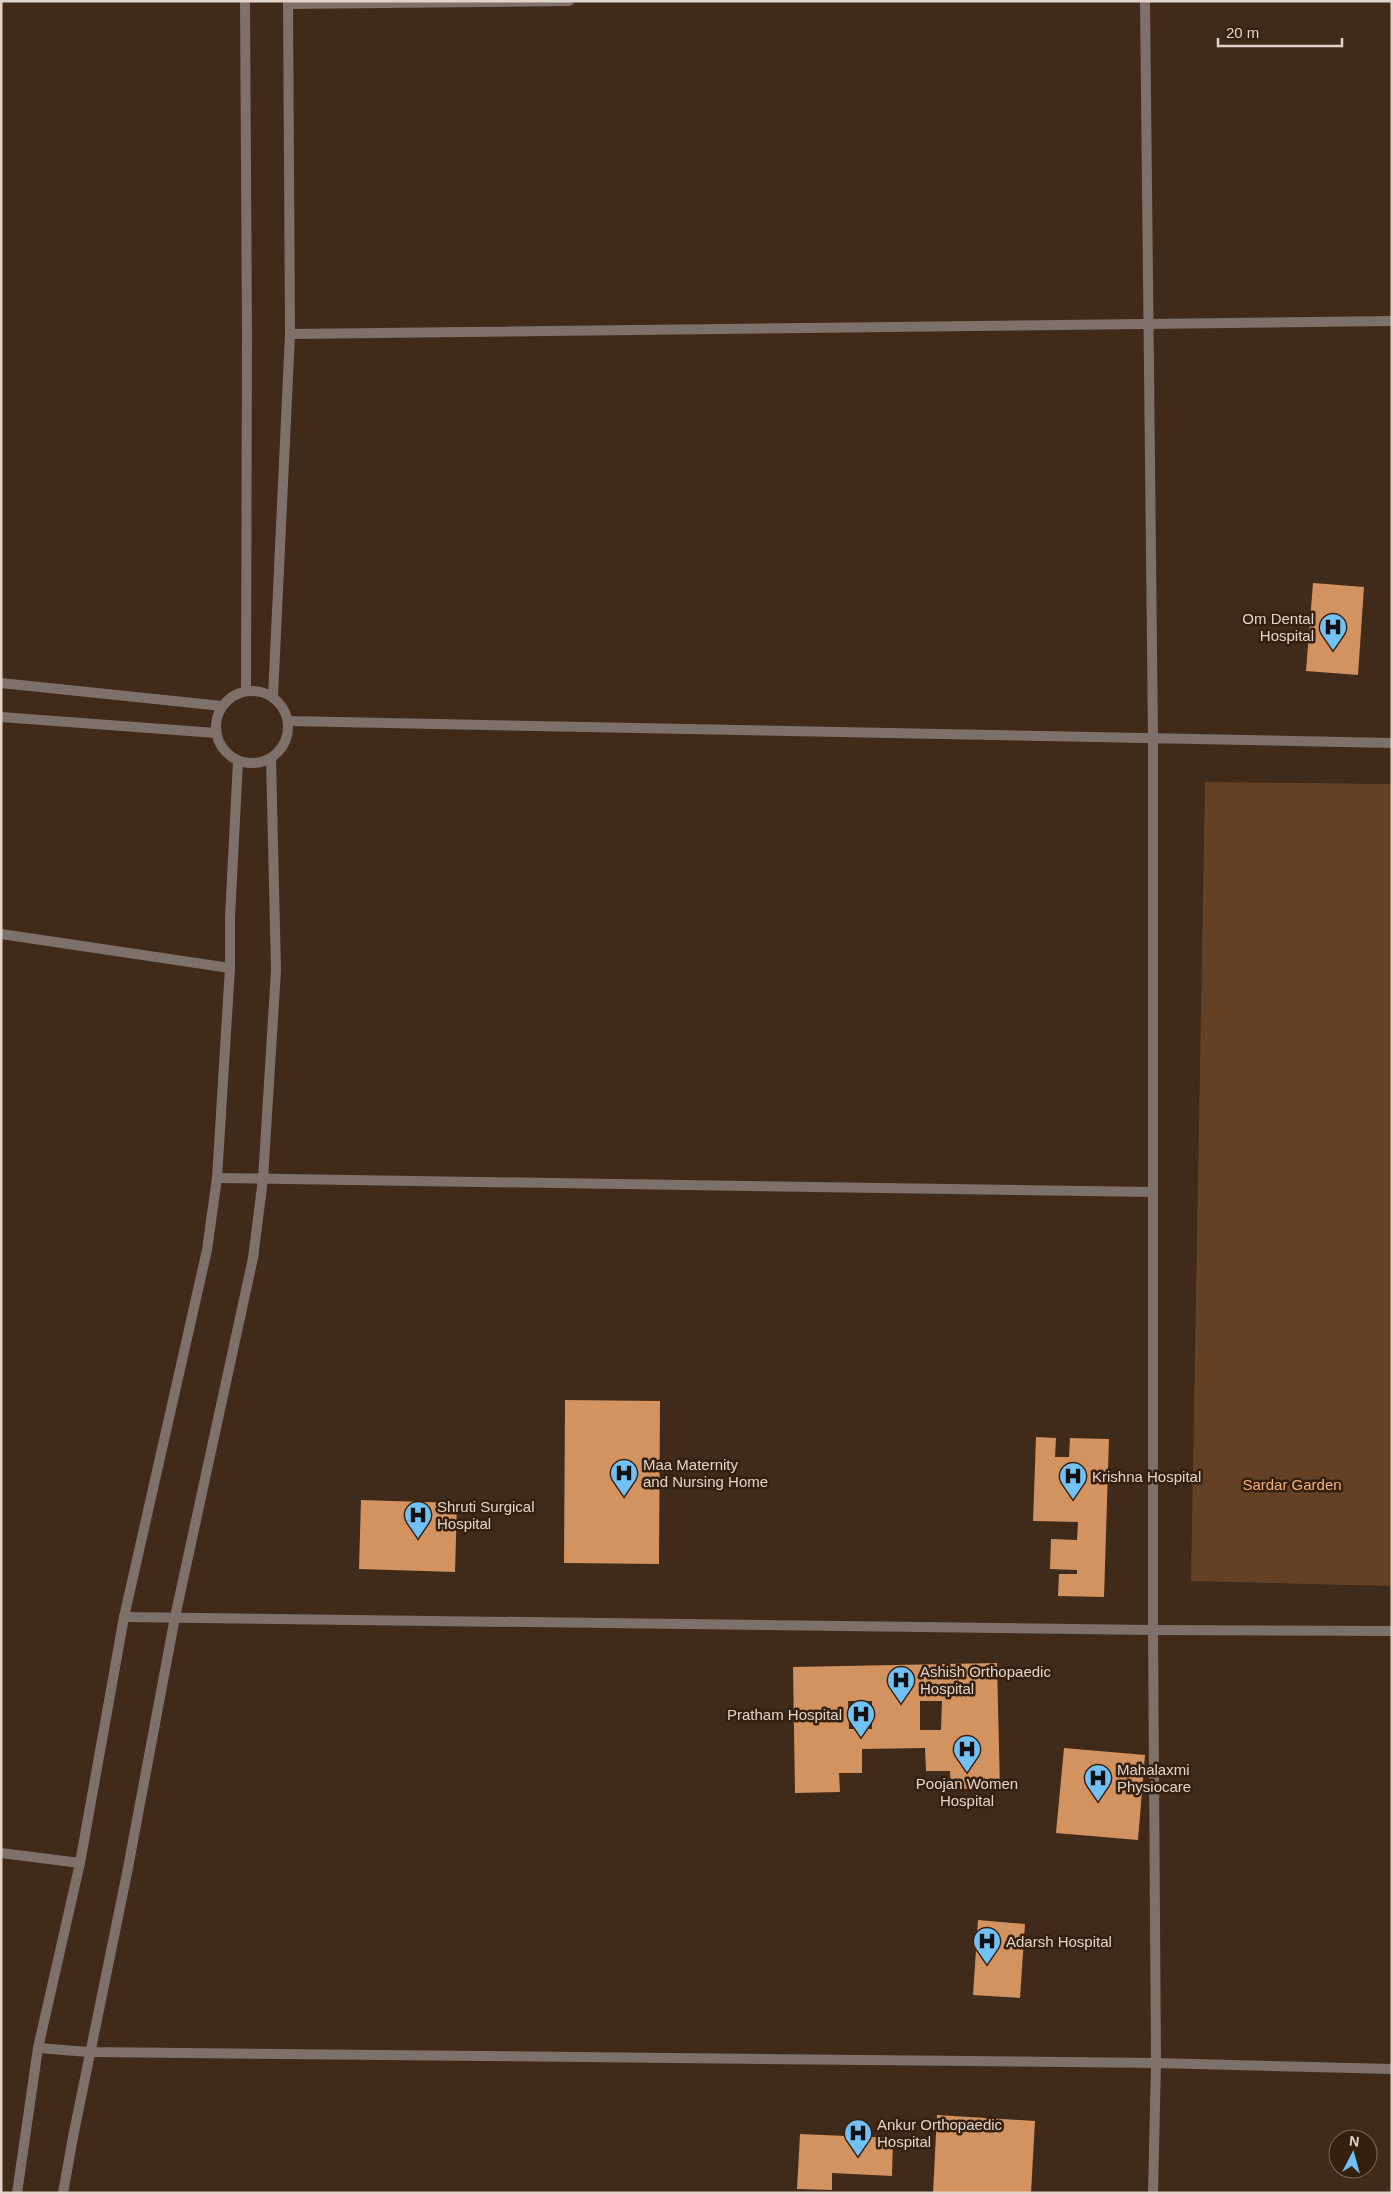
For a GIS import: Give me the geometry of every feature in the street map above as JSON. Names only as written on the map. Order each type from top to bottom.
[{"type":"street","points":[[245,1],[247,324],[246,691]]},
{"type":"street","points":[[273,697],[290,334],[288,3],[569,1]]},
{"type":"street","points":[[1145,1],[1153,738],[1153,1630],[1156,2063],[1153,2193]]},
{"type":"street","points":[[290,334],[1392,321]]},
{"type":"street","points":[[1,683],[222,706]]},
{"type":"street","points":[[246,691],[260,692],[273,697],[283,708],[288,721],[287,735],[281,748],[271,758],[258,762],[238,761],[221,746],[216,732],[216,719],[222,706],[232,696],[246,691]]},
{"type":"street","points":[[1,717],[216,732]]},
{"type":"street","points":[[288,721],[1392,743]]},
{"type":"street","points":[[64,2193],[89,2052],[127,1873],[175,1617],[253,1258],[263,1179],[276,970],[271,758]]},
{"type":"street","points":[[17,2193],[38,2048],[80,1863],[124,1617],[207,1250],[217,1178],[230,968],[230,917],[238,761]]},
{"type":"street","points":[[1,934],[230,968]]},
{"type":"street","points":[[217,1178],[1153,1192]]},
{"type":"street","points":[[124,1617],[1153,1630],[1392,1631]]},
{"type":"street","points":[[1,1853],[80,1863]]},
{"type":"street","points":[[38,2048],[89,2052],[1156,2063],[1392,2070]]},
{"type":"green space","name":"Sardar Garden","points":[[1205,782],[1392,784],[1392,1586],[1191,1581]]},
{"type":"building","points":[[1313,583],[1364,587],[1358,675],[1306,671]]},
{"type":"building","points":[[565,1400],[660,1401],[659,1564],[564,1563]]},
{"type":"building","points":[[1036,1437],[1056,1438],[1055,1457],[1069,1457],[1070,1438],[1109,1439],[1104,1597],[1058,1596],[1059,1574],[1077,1574],[1077,1570],[1050,1569],[1051,1539],[1077,1540],[1078,1522],[1033,1521]]},
{"type":"building","points":[[361,1500],[457,1503],[455,1572],[359,1569]]},
{"type":"building","points":[[997,1663],[1000,1788],[951,1789],[950,1771],[926,1771],[925,1748],[862,1749],[862,1773],[839,1773],[840,1792],[795,1793],[793,1667]],"holes":[[[848,1701],[872,1701],[872,1729],[849,1729]],[[920,1701],[942,1701],[941,1730],[920,1730]]]},
{"type":"building","points":[[1064,1748],[1145,1755],[1138,1840],[1056,1833]]},
{"type":"building","points":[[978,1920],[1025,1924],[1020,1998],[973,1995]]},
{"type":"building","points":[[937,2115],[1035,2121],[1031,2193],[933,2193]]},
{"type":"building","points":[[800,2134],[893,2138],[892,2176],[832,2173],[832,2190],[797,2189]]},
{"type":"place","name":"Om Dental Hospital","points":[[1333,651]]},
{"type":"place","name":"Maa Maternity and Nursing Home","points":[[624,1497]]},
{"type":"place","name":"Krishna Hospital","points":[[1073,1500]]},
{"type":"place","name":"Shruti Surgical Hospital","points":[[418,1539]]},
{"type":"place","name":"Ashish Orthopaedic Hospital","points":[[901,1704]]},
{"type":"place","name":"Pratham Hospital","points":[[861,1738]]},
{"type":"place","name":"Poojan Women Hospital","points":[[967,1773]]},
{"type":"place","name":"Mahalaxmi Physiocare","points":[[1098,1802]]},
{"type":"place","name":"Adarsh Hospital","points":[[987,1965]]},
{"type":"place","name":"Ankur Orthopaedic Hospital","points":[[858,2157]]}]
